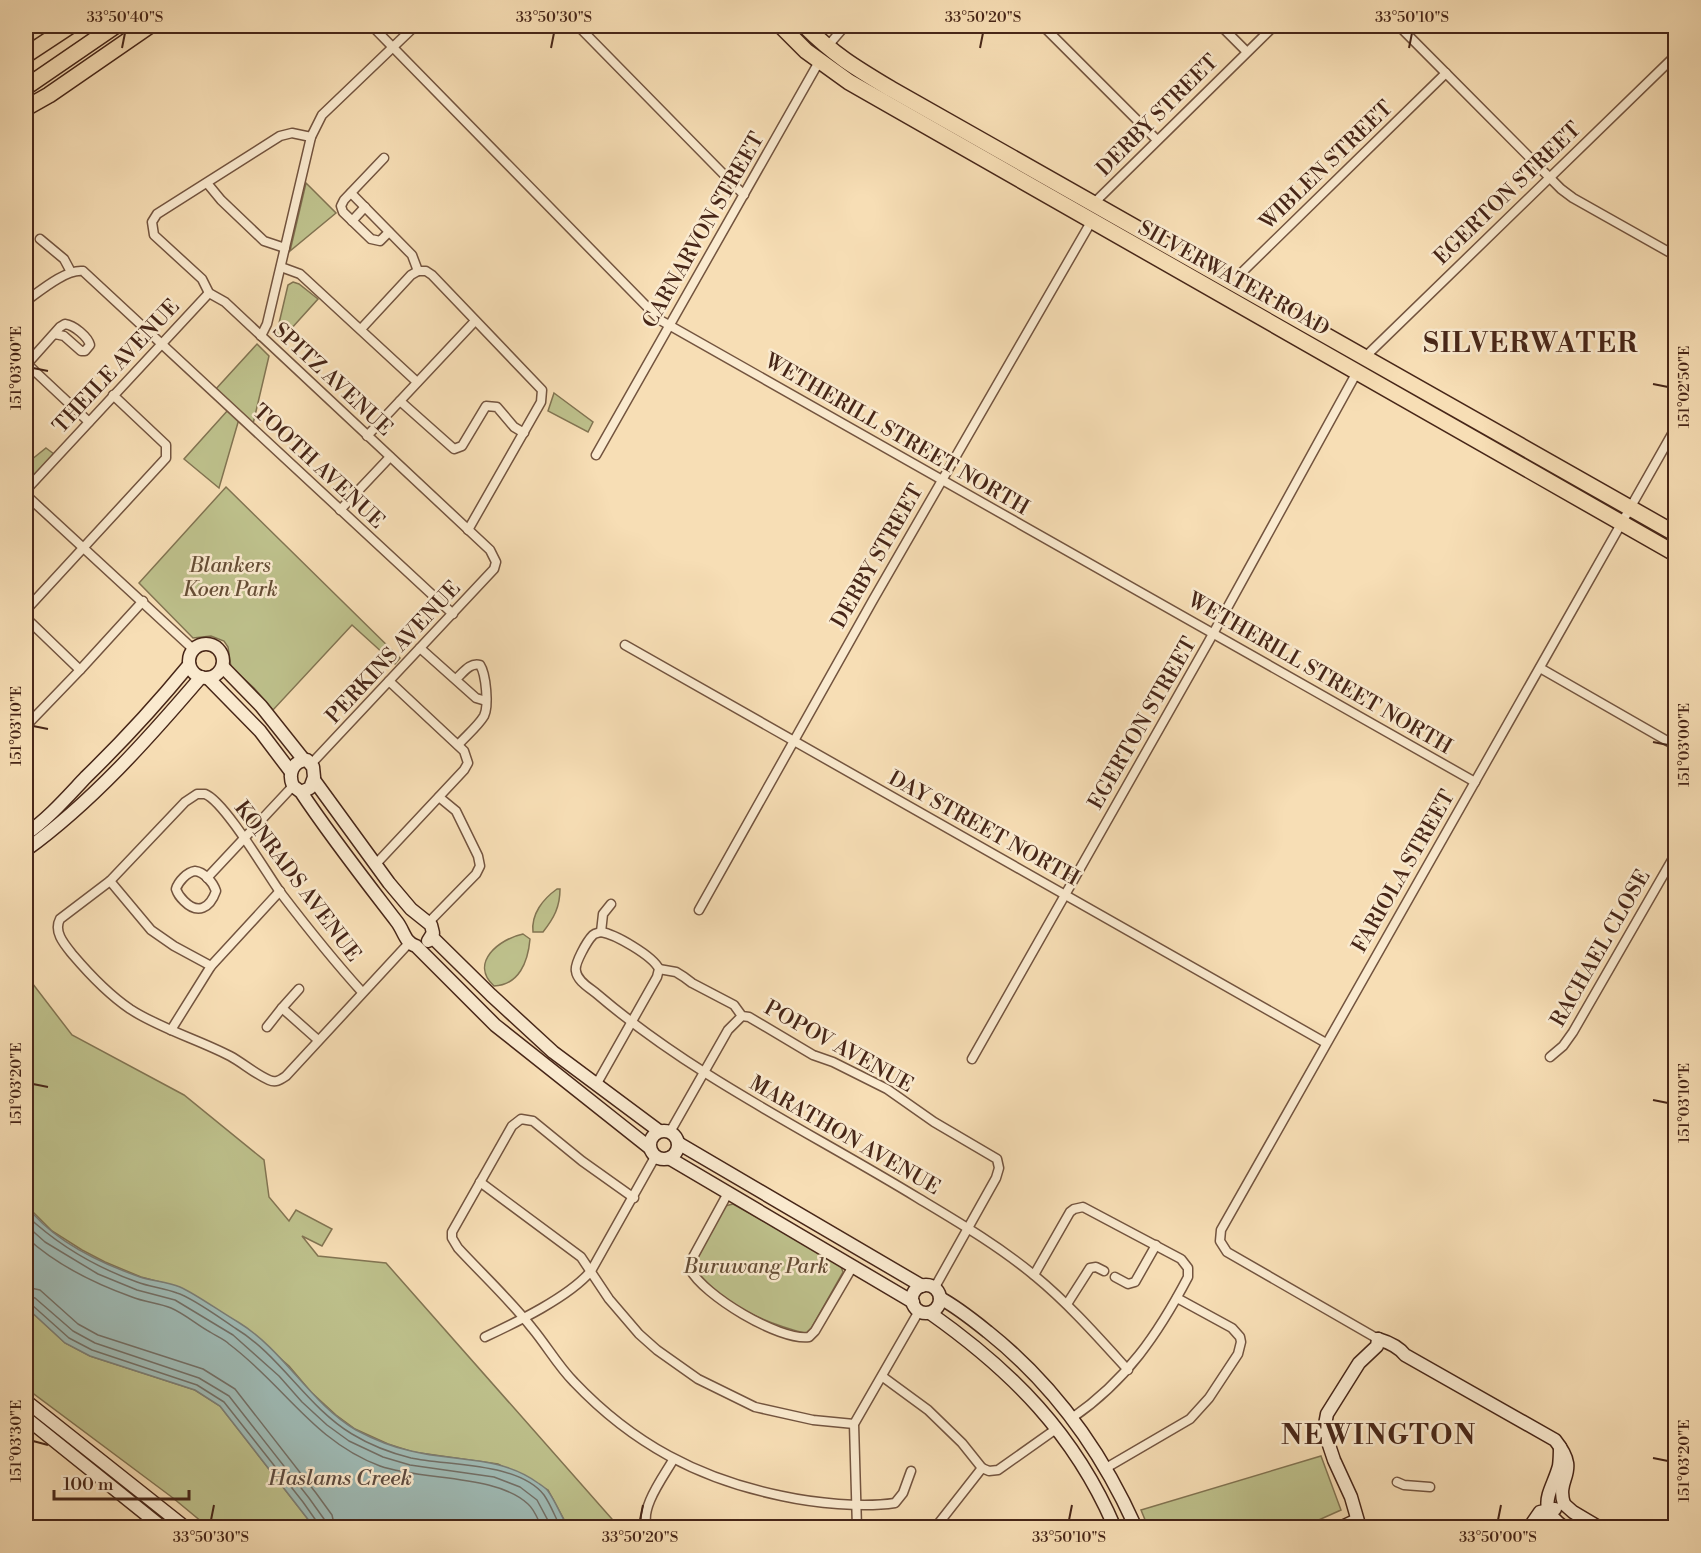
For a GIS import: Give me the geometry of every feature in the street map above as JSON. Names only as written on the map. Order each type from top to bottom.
[{"type":"highway","points":[[49,39],[61,26]]},
{"type":"highway","points":[[26,55],[70,26]]},
{"type":"highway","points":[[26,87],[115,26]]},
{"type":"highway","points":[[26,108],[149,26]]},
{"type":"highway","name":"SILVERWATER ROAD","points":[[781,26],[819,62],[849,82],[1091,222],[1676,534]]},
{"type":"highway","name":"SILVERWATER ROAD","points":[[805,26],[826,47],[850,65],[1231,283],[1360,365],[1676,554]]},
{"type":"street","name":"WETHERILL STREET NORTH","points":[[372,26],[656,316],[669,325],[1475,782]]},
{"type":"street","points":[[261,336],[267,324],[310,137],[322,115],[415,26]]},
{"type":"street","points":[[578,26],[744,195]]},
{"type":"street","name":"CARNARVON STREET","points":[[596,455],[826,47],[844,26]]},
{"type":"street","points":[[1043,26],[1157,140]]},
{"type":"street","points":[[1221,26],[1246,51]]},
{"type":"street","name":"DERBY STREET","points":[[1093,204],[1246,51],[1274,26]]},
{"type":"street","points":[[1399,26],[1549,177],[1573,198],[1676,256]]},
{"type":"street","name":"EGERTON STREET","points":[[972,1059],[1214,633],[1360,365],[1549,177],[1676,55]]},
{"type":"street","name":"WIBLEN STREET","points":[[1231,283],[1446,73]]},
{"type":"street","points":[[285,248],[264,241],[221,200],[207,183],[280,136],[292,133],[310,137]]},
{"type":"street","points":[[384,158],[341,206],[343,212],[376,241],[384,238],[389,232]]},
{"type":"street","name":"SPITZ AVENUE","points":[[207,183],[157,214],[152,222],[154,235],[202,279],[209,293],[225,302],[368,436],[493,554],[496,562]]},
{"type":"street","points":[[351,193],[412,255],[418,271]]},
{"type":"street","points":[[352,221],[365,207]]},
{"type":"street","name":"DERBY STREET","points":[[699,910],[941,479],[1091,222]]},
{"type":"street","points":[[26,301],[71,272],[64,260],[40,238]]},
{"type":"street","points":[[281,267],[300,274],[417,382]]},
{"type":"street","points":[[361,329],[411,275],[418,271],[426,271],[542,390],[541,402],[468,530]]},
{"type":"street","name":"TOOTH AVENUE","points":[[71,272],[83,272],[453,614]]},
{"type":"street","name":"THEILE AVENUE","points":[[26,490],[209,293]]},
{"type":"street","points":[[368,436],[475,321]]},
{"type":"street","points":[[55,334],[26,364],[89,422]]},
{"type":"street","points":[[26,610],[164,462],[167,454],[166,445],[113,395]]},
{"type":"street","points":[[400,401],[454,450],[462,446],[486,406],[496,407],[514,427],[524,433]]},
{"type":"street","name":"FARIOLA STREET","points":[[1376,1345],[1227,1252],[1220,1241],[1220,1236],[1225,1223],[1326,1043],[1676,427]]},
{"type":"street","points":[[340,510],[390,457]]},
{"type":"street","points":[[26,495],[194,649]]},
{"type":"street","name":"PERKINS AVENUE","points":[[308,762],[453,614],[494,569],[496,562]]},
{"type":"street","points":[[26,726],[143,602]]},
{"type":"street","points":[[26,618],[80,670]]},
{"type":"street","points":[[26,834],[61,804],[153,710],[189,664],[190,654],[194,649],[208,643],[218,647],[223,656],[223,666],[217,674],[204,677],[153,733],[56,828],[26,850]]},
{"type":"street","name":"DAY STREET NORTH","points":[[625,645],[1326,1043]]},
{"type":"street","points":[[420,648],[476,698],[486,701]]},
{"type":"street","points":[[189,664],[195,674],[204,677],[260,731],[291,772],[297,789],[410,941],[495,1025],[660,1159],[669,1158],[854,1266],[961,1335],[1023,1388],[1056,1429],[1095,1486],[1115,1527]]},
{"type":"street","points":[[456,679],[474,664],[480,665],[483,671],[486,701],[483,717],[458,745]]},
{"type":"street","points":[[207,878],[244,838],[297,789],[310,788],[314,780],[314,770],[308,762],[261,705],[223,666]]},
{"type":"street","points":[[1540,668],[1676,746]]},
{"type":"street","points":[[375,865],[468,763],[466,753],[389,681]]},
{"type":"street","points":[[291,772],[295,764],[308,762]]},
{"type":"street","points":[[314,780],[375,865],[411,909],[433,929],[432,937],[425,944],[410,941]]},
{"type":"street","name":"KONRADS AVENUE","points":[[110,880],[185,802],[197,794],[205,794],[213,798],[280,891],[362,992]]},
{"type":"street","points":[[211,966],[174,946],[151,930],[110,880],[60,919],[58,927],[64,944],[102,986],[132,1010],[225,1053],[268,1080],[276,1081],[286,1076],[410,941],[409,924],[425,920],[476,874],[480,866],[478,856],[456,811],[439,797]]},
{"type":"street","name":"RACHAEL CLOSE","points":[[1550,1057],[1563,1046],[1573,1032],[1676,853]]},
{"type":"street","points":[[193,871],[207,878],[214,885],[215,893],[203,908],[193,909],[179,896],[177,887],[193,871]]},
{"type":"street","points":[[171,1030],[211,966],[280,891]]},
{"type":"street","points":[[601,932],[603,914],[611,904]]},
{"type":"street","name":"POPOV AVENUE","points":[[601,932],[610,934],[638,950],[659,968],[684,976],[692,983],[734,1005],[742,1016],[749,1017],[813,1054],[887,1089],[934,1122],[993,1155],[999,1164],[996,1178],[968,1228]]},
{"type":"street","name":"MARATHON AVENUE","points":[[601,932],[591,937],[576,965],[576,972],[584,983],[631,1022],[705,1074],[968,1228],[1034,1275],[1067,1304],[1128,1370]]},
{"type":"street","points":[[432,937],[553,1052],[596,1085],[669,1135],[932,1290],[1010,1350],[1039,1378],[1072,1418],[1106,1468],[1136,1527]]},
{"type":"street","points":[[596,1085],[657,977],[659,968]]},
{"type":"street","points":[[267,1027],[299,989]]},
{"type":"street","points":[[282,1008],[318,1040]]},
{"type":"street","points":[[669,1158],[675,1152],[669,1135],[728,1030],[742,1016]]},
{"type":"street","points":[[634,1198],[582,1161],[533,1121],[521,1119],[512,1126],[455,1225],[452,1238],[458,1248],[524,1318],[574,1383],[610,1416],[673,1460],[704,1474],[757,1491],[802,1500],[856,1504],[895,1503],[903,1493],[911,1471]]},
{"type":"street","points":[[485,1337],[524,1318],[583,1281],[634,1198],[653,1152],[654,1135],[669,1135]]},
{"type":"street","points":[[480,1182],[581,1257],[609,1299],[639,1334],[657,1350],[698,1379],[755,1407],[799,1418],[854,1424]]},
{"type":"street","points":[[728,1194],[692,1259],[690,1269],[700,1282],[734,1309],[772,1328],[803,1338],[809,1337],[815,1331],[854,1266]]},
{"type":"street","points":[[1034,1275],[1074,1209],[1088,1208],[1181,1259],[1188,1268],[1188,1277],[1177,1298],[1146,1348],[1128,1370],[1072,1418]]},
{"type":"street","points":[[921,1309],[937,1306],[932,1290],[968,1228]]},
{"type":"street","points":[[1115,1277],[1128,1284],[1135,1282],[1156,1245]]},
{"type":"street","points":[[1067,1304],[1090,1268],[1096,1267],[1104,1271]]},
{"type":"street","points":[[857,1527],[854,1424],[921,1309],[915,1292],[932,1290]]},
{"type":"street","points":[[1106,1468],[1190,1419],[1209,1398],[1238,1354],[1240,1337],[1232,1328],[1177,1298]]},
{"type":"street","points":[[1340,1527],[1359,1524],[1351,1497],[1334,1460],[1324,1430],[1327,1414],[1359,1363],[1376,1345],[1387,1341],[1405,1354]]},
{"type":"street","points":[[1376,1345],[1405,1354],[1549,1436],[1560,1446],[1569,1467],[1562,1493],[1564,1504],[1573,1512],[1600,1527]]},
{"type":"street","points":[[883,1377],[928,1410],[962,1443],[982,1468],[989,1471],[998,1470],[1056,1429]]},
{"type":"street","points":[[26,1401],[170,1519],[186,1527]]},
{"type":"street","points":[[26,1419],[158,1526],[170,1519]]},
{"type":"street","points":[[1560,1446],[1559,1465],[1546,1506],[1554,1519],[1564,1527]]},
{"type":"street","points":[[648,1527],[645,1520],[647,1507],[673,1460]]},
{"type":"street","points":[[935,1527],[982,1468]]},
{"type":"street","points":[[1396,1482],[1404,1485],[1431,1487]]},
{"type":"street","points":[[1529,1527],[1540,1512],[1564,1504]]},
{"type":"street","points":[[1543,1527],[1549,1510]]},
{"type":"green space","points":[[306,183],[336,213],[290,251]]},
{"type":"green space","points":[[293,282],[318,299],[281,340],[276,336],[288,285]]},
{"type":"green space","points":[[257,344],[269,356],[253,424],[215,390]]},
{"type":"green space","points":[[554,393],[593,422],[588,432],[548,411]]},
{"type":"green space","points":[[228,410],[239,419],[219,488],[184,459]]},
{"type":"green space","points":[[46,448],[54,454],[26,484],[26,464]]},
{"type":"green space","name":"Blankers Koen Park","points":[[226,487],[400,658],[395,664],[352,625],[273,710],[231,667],[228,647],[224,641],[211,636],[193,638],[139,583]]},
{"type":"green space","points":[[560,889],[560,895],[553,917],[543,932],[533,932],[536,913],[547,897]]},
{"type":"green space","points":[[523,934],[530,939],[521,971],[503,985],[494,986],[487,977],[485,969],[490,953],[505,941]]},
{"type":"green space","points":[[26,975],[72,1035],[184,1095],[264,1160],[269,1197],[289,1221],[296,1210],[332,1229],[322,1246],[302,1236],[318,1256],[386,1263],[619,1527],[568,1527],[548,1490],[498,1464],[413,1452],[355,1429],[311,1392],[289,1366],[242,1325],[175,1286],[141,1277],[105,1262],[52,1231],[26,1205]]},
{"type":"green space","name":"Buruwang Park","points":[[733,1204],[840,1264],[843,1272],[808,1334],[775,1324],[743,1310],[715,1290],[693,1265],[725,1206]]},
{"type":"green space","points":[[26,1307],[65,1343],[90,1356],[195,1390],[220,1406],[314,1527],[208,1527],[173,1498],[26,1388]]},
{"type":"green space","points":[[1321,1456],[1341,1510],[1303,1527],[1148,1527],[1141,1510]]},
{"type":"water","name":"Haslams Creek","points":[[26,1205],[49,1229],[78,1249],[140,1277],[180,1287],[238,1322],[269,1347],[325,1406],[356,1430],[404,1449],[492,1463],[523,1474],[547,1490],[568,1527],[314,1527],[220,1406],[195,1390],[90,1356],[65,1343],[26,1307]]},
{"type":"district","name":"SILVERWATER","points":[[1531,343]]},
{"type":"district","name":"NEWINGTON","points":[[1379,1435]]}]
